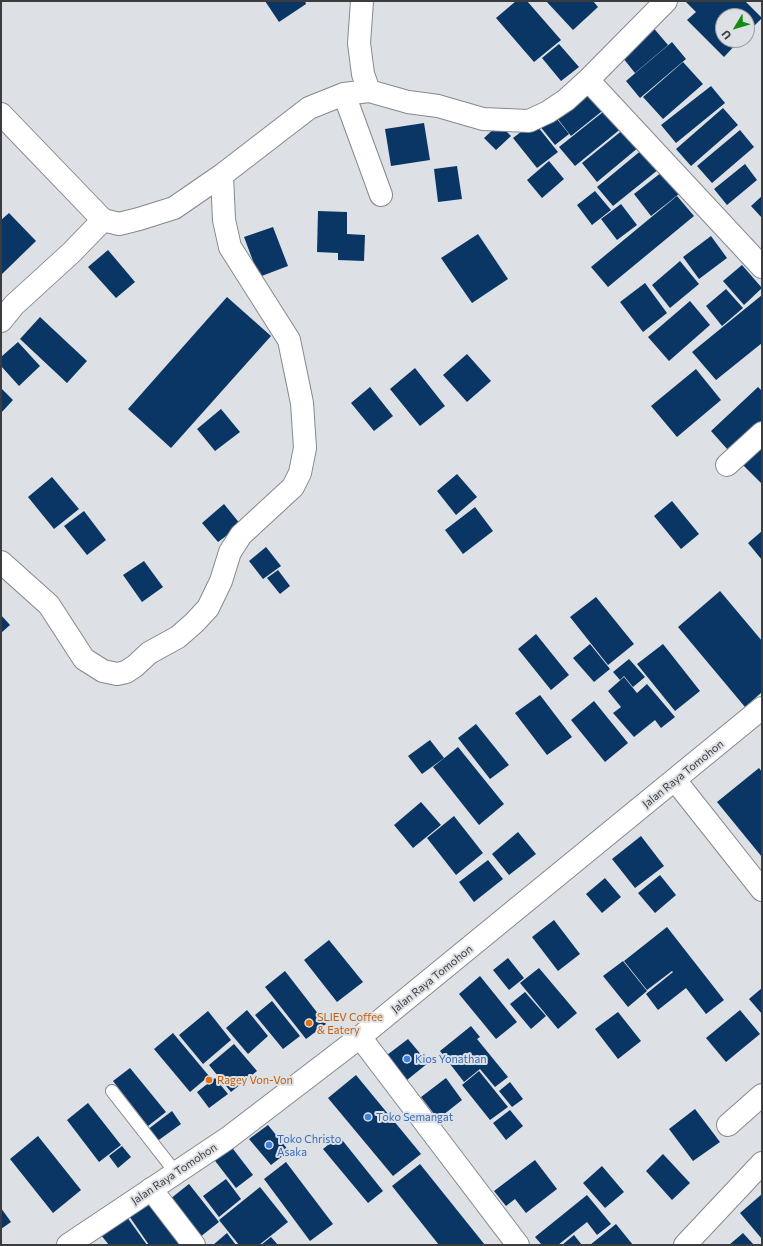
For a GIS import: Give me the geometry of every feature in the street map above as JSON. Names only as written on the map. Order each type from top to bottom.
[{"type":"main road","points":[[362,1],[359,43],[363,74],[369,91]]},
{"type":"main road","points":[[1,114],[103,220],[118,224],[139,220],[174,208],[222,175],[309,108],[344,94],[369,91],[408,102],[438,106],[483,119],[529,121],[548,112],[566,100],[588,80],[666,1]]},
{"type":"main road","points":[[588,80],[762,267]]},
{"type":"main road","points":[[344,94],[381,195]]},
{"type":"main road","points":[[1,562],[49,605],[84,659],[103,671],[117,674],[126,672],[149,653],[178,636],[194,623],[208,608],[222,582],[230,552],[241,535],[293,487],[300,473],[305,448],[302,403],[290,340],[230,247],[224,220],[222,175]]},
{"type":"main road","points":[[1,321],[14,305],[72,253],[103,220]]},
{"type":"main road","points":[[727,465],[762,433]]},
{"type":"main road","name":"Jalan Raya Tomohon","points":[[68,1245],[228,1138],[360,1037],[762,708]]},
{"type":"main road","points":[[675,780],[762,890]]},
{"type":"main road","points":[[360,1037],[518,1245]]},
{"type":"main road","points":[[728,1125],[762,1095]]},
{"type":"main road","points":[[685,1245],[762,1163]]},
{"type":"main road","points":[[151,1189],[194,1245]]},
{"type":"lane","points":[[112,1091],[176,1173]]},
{"type":"building","points":[[265,1],[305,1],[306,4],[279,22]]},
{"type":"building","points":[[516,1],[527,1],[561,40],[534,62],[496,18]]},
{"type":"building","points":[[546,1],[593,1],[598,7],[573,30]]},
{"type":"building","points":[[685,1],[745,1],[752,8],[715,8],[715,48],[687,20],[696,12]]},
{"type":"building","points":[[755,11],[762,18],[755,25]]},
{"type":"building","points":[[651,25],[668,45],[635,73],[619,53]]},
{"type":"building","points":[[672,42],[686,59],[640,98],[626,81]]},
{"type":"building","points":[[559,44],[579,67],[561,81],[542,58]]},
{"type":"building","points":[[715,48],[732,48],[724,57]]},
{"type":"building","points":[[683,62],[703,84],[663,119],[643,97]]},
{"type":"building","points":[[589,86],[606,108],[571,136],[554,114]]},
{"type":"building","points":[[711,86],[725,103],[676,143],[661,125]]},
{"type":"building","points":[[608,108],[623,127],[575,166],[559,147]]},
{"type":"building","points":[[723,108],[738,125],[691,166],[676,149]]},
{"type":"building","points":[[553,114],[569,134],[555,145],[539,125]]},
{"type":"building","points":[[534,122],[558,152],[537,168],[513,138]]},
{"type":"building","points":[[424,123],[430,160],[391,166],[385,129]]},
{"type":"building","points":[[499,124],[511,136],[496,150],[484,138]]},
{"type":"building","points":[[624,129],[639,147],[597,182],[582,163]]},
{"type":"building","points":[[740,130],[754,147],[712,183],[697,166]]},
{"type":"building","points":[[643,149],[659,169],[613,206],[597,187]]},
{"type":"building","points":[[549,161],[564,179],[542,198],[527,180]]},
{"type":"building","points":[[745,164],[757,180],[727,205],[714,189]]},
{"type":"building","points":[[457,166],[462,199],[438,202],[434,169]]},
{"type":"building","points":[[662,172],[679,194],[651,216],[634,194]]},
{"type":"building","points":[[595,191],[611,210],[592,225],[577,205]]},
{"type":"building","points":[[677,196],[694,216],[608,287],[591,267]]},
{"type":"building","points":[[762,196],[762,218],[751,206]]},
{"type":"building","points":[[621,204],[637,225],[617,240],[601,219]]},
{"type":"building","points":[[318,211],[347,212],[347,234],[365,235],[364,261],[338,260],[338,253],[317,252]]},
{"type":"building","points":[[9,213],[36,241],[1,275],[1,220]]},
{"type":"building","points":[[273,227],[288,266],[259,277],[244,237]]},
{"type":"building","points":[[478,234],[508,279],[472,303],[441,258]]},
{"type":"building","points":[[711,236],[727,258],[699,279],[683,257]]},
{"type":"building","points":[[108,250],[135,282],[116,298],[88,267]]},
{"type":"building","points":[[680,261],[699,284],[670,308],[652,285]]},
{"type":"building","points":[[742,265],[762,288],[744,305],[723,281]]},
{"type":"building","points":[[645,283],[667,313],[643,332],[620,302]]},
{"type":"building","points":[[726,289],[743,308],[722,326],[706,306]]},
{"type":"building","points":[[762,295],[762,343],[716,380],[692,352]]},
{"type":"building","points":[[227,297],[271,336],[171,448],[128,409]]},
{"type":"building","points":[[690,301],[710,325],[669,361],[648,337]]},
{"type":"building","points":[[40,317],[87,361],[67,383],[20,339]]},
{"type":"building","points":[[18,342],[40,366],[19,386],[1,366],[1,357]]},
{"type":"building","points":[[467,354],[491,381],[467,402],[443,375]]},
{"type":"building","points":[[415,368],[445,406],[420,426],[390,389]]},
{"type":"building","points":[[696,369],[721,400],[677,437],[651,406]]},
{"type":"building","points":[[370,387],[393,416],[374,431],[351,403]]},
{"type":"building","points":[[758,387],[762,391],[762,420],[728,450],[711,431]]},
{"type":"building","points":[[1,388],[13,400],[1,413]]},
{"type":"building","points":[[221,409],[240,432],[215,451],[197,429]]},
{"type":"building","points":[[762,445],[762,484],[743,465]]},
{"type":"building","points":[[457,474],[477,497],[456,515],[437,491]]},
{"type":"building","points":[[52,477],[79,509],[54,529],[28,497]]},
{"type":"building","points":[[672,501],[699,534],[681,549],[654,516]]},
{"type":"building","points":[[224,504],[241,525],[218,542],[202,523]]},
{"type":"building","points":[[475,507],[493,531],[463,554],[445,530]]},
{"type":"building","points":[[84,511],[106,540],[87,555],[64,526]]},
{"type":"building","points":[[762,531],[762,560],[748,543]]},
{"type":"building","points":[[266,547],[281,566],[263,579],[249,561]]},
{"type":"building","points":[[144,561],[163,587],[142,602],[123,575]]},
{"type":"building","points":[[278,570],[290,586],[280,594],[267,578]]},
{"type":"building","points":[[720,591],[762,641],[762,692],[745,707],[678,627]]},
{"type":"building","points":[[596,597],[634,644],[608,665],[570,617]]},
{"type":"building","points":[[1,615],[10,625],[1,633]]},
{"type":"building","points":[[536,634],[569,675],[551,690],[518,649]]},
{"type":"building","points":[[590,644],[610,669],[594,682],[573,658]]},
{"type":"building","points":[[663,644],[700,691],[675,711],[637,664]]},
{"type":"building","points":[[629,659],[645,677],[633,687],[624,676],[620,680],[613,672]]},
{"type":"building","points":[[624,677],[637,693],[647,684],[675,717],[661,728],[655,720],[634,737],[613,713],[621,707],[608,691]]},
{"type":"building","points":[[540,695],[572,737],[547,755],[515,713]]},
{"type":"building","points":[[594,701],[628,743],[605,762],[571,720]]},
{"type":"building","points":[[476,724],[509,765],[490,779],[458,738]]},
{"type":"building","points":[[430,740],[444,758],[422,774],[408,756]]},
{"type":"building","points":[[458,747],[504,804],[479,825],[433,767]]},
{"type":"building","points":[[759,768],[762,772],[762,857],[717,802]]},
{"type":"building","points":[[421,802],[441,825],[413,848],[394,825]]},
{"type":"building","points":[[454,816],[483,853],[456,875],[427,838]]},
{"type":"building","points":[[518,832],[536,854],[509,875],[492,854]]},
{"type":"building","points":[[641,836],[664,866],[635,888],[612,859]]},
{"type":"building","points":[[488,860],[503,879],[474,902],[459,882]]},
{"type":"building","points":[[660,875],[676,895],[655,913],[638,893]]},
{"type":"building","points":[[605,878],[621,897],[602,913],[586,894]]},
{"type":"building","points":[[554,920],[580,954],[558,971],[532,937]]},
{"type":"building","points":[[667,927],[724,1000],[706,1014],[686,988],[658,1010],[646,994],[673,972],[672,971],[647,990],[624,961]]},
{"type":"building","points":[[329,940],[363,982],[337,1002],[304,960]]},
{"type":"building","points":[[508,958],[524,978],[509,990],[493,970]]},
{"type":"building","points":[[623,961],[647,991],[628,1007],[603,976]]},
{"type":"building","points":[[539,968],[577,1013],[558,1029],[520,983]]},
{"type":"building","points":[[285,971],[326,1024],[306,1039],[265,987]]},
{"type":"building","points":[[480,976],[517,1022],[496,1039],[459,994]]},
{"type":"building","points":[[762,988],[762,1014],[749,999]]},
{"type":"building","points":[[525,992],[546,1016],[531,1029],[510,1004]]},
{"type":"building","points":[[272,1001],[300,1036],[283,1049],[255,1015]]},
{"type":"building","points":[[247,1010],[268,1036],[248,1054],[226,1028]]},
{"type":"building","points":[[740,1010],[760,1034],[726,1062],[706,1038]]},
{"type":"building","points":[[208,1011],[231,1040],[203,1064],[179,1035]]},
{"type":"building","points":[[618,1012],[641,1041],[618,1059],[595,1029]]},
{"type":"building","points":[[471,1026],[480,1037],[477,1039],[508,1077],[495,1087],[480,1069],[464,1082],[440,1051]]},
{"type":"building","points":[[173,1033],[209,1076],[190,1092],[154,1049]]},
{"type":"building","name":"Kios Yonathan","points":[[408,1039],[428,1063],[407,1080],[387,1055]]},
{"type":"building","points":[[234,1044],[257,1071],[231,1092],[209,1065]]},
{"type":"building","points":[[130,1068],[166,1112],[148,1126],[113,1081]]},
{"type":"building","points":[[479,1071],[508,1107],[490,1120],[462,1085]]},
{"type":"building","name":"Toko Semangat","points":[[356,1075],[421,1154],[393,1176],[328,1098]]},
{"type":"building","points":[[215,1078],[228,1094],[209,1108],[197,1092]]},
{"type":"building","points":[[446,1078],[462,1100],[438,1119],[421,1097]]},
{"type":"building","points":[[510,1082],[523,1099],[512,1107],[499,1091]]},
{"type":"building","points":[[88,1103],[121,1145],[99,1162],[67,1120]]},
{"type":"building","points":[[695,1109],[720,1142],[693,1161],[669,1129]]},
{"type":"building","points":[[510,1110],[523,1126],[506,1140],[493,1123]]},
{"type":"building","points":[[172,1111],[181,1124],[156,1142],[147,1130]]},
{"type":"building","name":"Toko Christo Asaka","points":[[268,1125],[289,1151],[271,1165],[249,1139]]},
{"type":"building","points":[[38,1136],[81,1190],[53,1213],[10,1159]]},
{"type":"building","points":[[339,1136],[383,1191],[368,1203],[323,1149]]},
{"type":"building","points":[[227,1141],[253,1175],[236,1188],[209,1153]]},
{"type":"building","points":[[122,1146],[131,1157],[118,1168],[109,1156]]},
{"type":"building","points":[[663,1154],[690,1183],[672,1200],[646,1171]]},
{"type":"building","points":[[535,1160],[557,1189],[526,1213],[515,1199],[506,1206],[494,1191]]},
{"type":"building","points":[[286,1162],[333,1224],[310,1241],[264,1179]]},
{"type":"building","points":[[420,1164],[485,1245],[439,1245],[392,1186]]},
{"type":"building","points":[[602,1166],[624,1192],[605,1208],[583,1183]]},
{"type":"building","points":[[226,1179],[241,1199],[219,1217],[203,1196]]},
{"type":"building","points":[[189,1184],[219,1222],[195,1241],[165,1203]]},
{"type":"building","points":[[260,1187],[288,1222],[259,1245],[239,1245],[219,1220]]},
{"type":"building","points":[[762,1194],[762,1239],[740,1213]]},
{"type":"building","points":[[587,1195],[611,1224],[597,1235],[587,1222],[558,1245],[542,1245],[535,1237]]},
{"type":"building","points":[[145,1198],[182,1245],[149,1245],[127,1213]]},
{"type":"building","points":[[1,1208],[11,1222],[1,1229]]},
{"type":"building","points":[[127,1217],[147,1245],[109,1245],[101,1235]]},
{"type":"building","points":[[616,1224],[633,1245],[590,1245]]},
{"type":"building","points":[[227,1233],[236,1245],[213,1245]]},
{"type":"building","points":[[743,1233],[754,1245],[729,1245]]},
{"type":"building","points":[[574,1235],[582,1245],[562,1245]]},
{"type":"building","points":[[271,1237],[278,1245],[261,1245]]},
{"type":"place","name":"SLIEV Coffee & Eatery","points":[[309,1023]]},
{"type":"place","name":"Kios Yonathan","points":[[407,1059]]},
{"type":"place","name":"Ragey Von-Von","points":[[209,1080]]},
{"type":"place","name":"Toko Semangat","points":[[368,1117]]},
{"type":"place","name":"Toko Christo Asaka","points":[[269,1145]]}]
